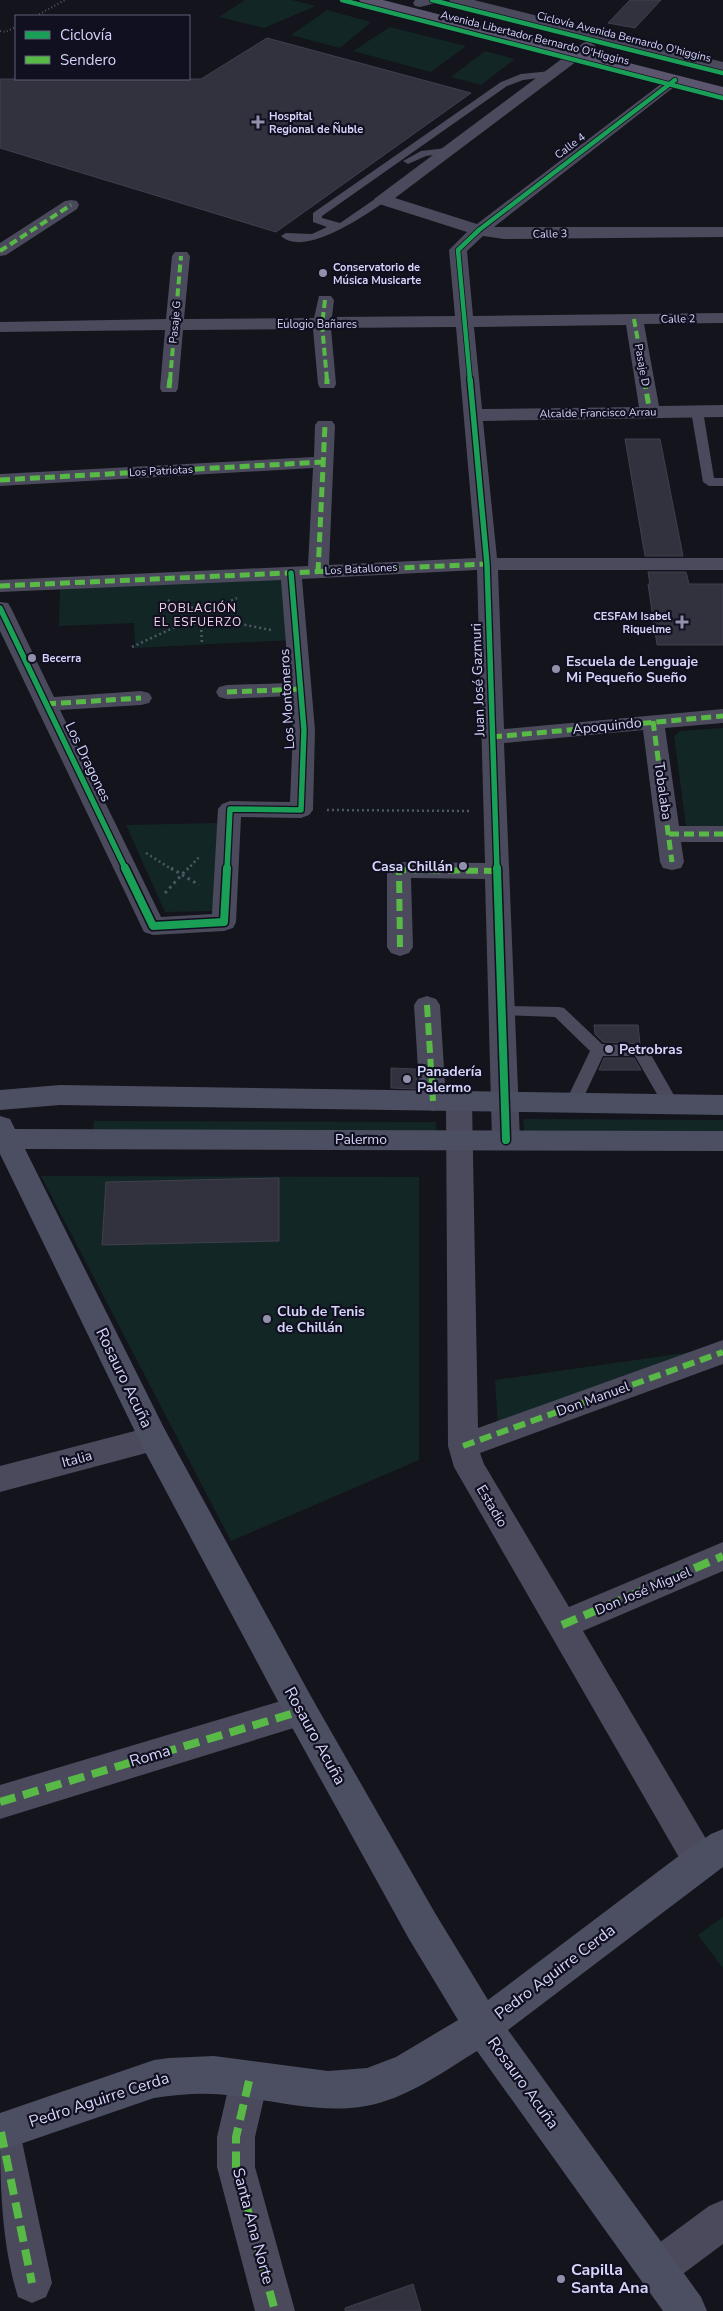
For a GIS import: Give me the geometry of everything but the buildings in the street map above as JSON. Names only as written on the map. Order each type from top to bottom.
[{"type":"main road","name":"Avenida Libertador Bernardo O'Higgins","points":[[366,0],[723,81]]},
{"type":"main road","name":"Avenida Libertador Bernardo O'Higgins","points":[[420,1],[675,80],[723,92]]},
{"type":"street","name":"Avenida Libertador Bernardo O'Higgins","points":[[456,0],[723,67]]},
{"type":"street","points":[[377,193],[446,151],[582,50]]},
{"type":"street","name":"Calle 4","points":[[479,230],[675,80]]},
{"type":"street","name":"Calle 3","points":[[377,193],[479,230],[515,234],[723,232]]},
{"type":"street","points":[[3,246],[71,205]]},
{"type":"street","name":"Juan José Gazmuri","points":[[479,230],[458,250],[487,564],[506,1140]]},
{"type":"street","name":"Pasaje G","points":[[170,388],[181,256]]},
{"type":"street","points":[[326,300],[322,325],[327,384]]},
{"type":"street","name":"Calle 2","points":[[634,319],[723,318]]},
{"type":"street","name":"Eulogio Bañares","points":[[0,327],[322,325],[634,319]]},
{"type":"street","name":"Pasaje D","points":[[634,319],[650,412]]},
{"type":"street","name":"Alcalde Francisco Arrau","points":[[472,415],[723,411]]},
{"type":"street","points":[[318,572],[325,425]]},
{"type":"street","name":"Los Patriotas","points":[[0,480],[323,462]]},
{"type":"street","name":"Los Batallones","points":[[0,586],[487,564],[723,564]]},
{"type":"street","name":"Los Montoneros","points":[[291,573],[304,730],[301,810]]},
{"type":"street","name":"Los Dragones","points":[[0,608],[7,639],[46,704],[150,919]]},
{"type":"street","name":"Los Montoneros","points":[[227,692],[301,689]]},
{"type":"street","name":"Los Dragones","points":[[46,704],[141,698]]},
{"type":"street","name":"Apoquindo","points":[[492,737],[723,716]]},
{"type":"street","name":"Tobalaba","points":[[653,722],[672,862]]},
{"type":"street","points":[[150,919],[224,922],[230,809],[301,810]]},
{"type":"street","points":[[669,834],[723,834]]},
{"type":"street","points":[[400,946],[399,870],[498,871]]},
{"type":"street","points":[[428,1005],[446,1101]]},
{"type":"street","points":[[0,1100],[60,1095],[723,1105]]},
{"type":"street","name":"Estadio","points":[[446,1101],[458,1140],[463,1446],[469,1467],[562,1625],[712,1854]]},
{"type":"street","name":"Palermo","points":[[2,1134],[458,1140],[723,1141]]},
{"type":"street","name":"Rosauro Acuña","points":[[2,1134],[154,1439],[366,1828],[482,2027],[688,2311]]},
{"type":"street","name":"Don Manuel","points":[[463,1446],[723,1352]]},
{"type":"street","name":"Italia","points":[[0,1479],[154,1439]]},
{"type":"street","name":"Don José Miguel","points":[[562,1625],[723,1556]]},
{"type":"street","name":"Roma","points":[[0,1802],[301,1711]]},
{"type":"street","name":"Pedro Aguirre Cerda","points":[[0,2132],[154,2080],[196,2074],[216,2075],[303,2089],[348,2090],[368,2087],[407,2072],[482,2027],[712,1854]]},
{"type":"street","name":"Santa Ana Norte","points":[[249,2081],[236,2137],[236,2167],[275,2311]]},
{"type":"street","points":[[0,2132],[32,2283]]},
{"type":"street","points":[[658,2268],[723,2220]]},
{"type":"lane","points":[[334,226],[317,220],[317,215],[504,84],[521,77],[551,74]]},
{"type":"lane","points":[[469,118],[504,95],[524,94]]},
{"type":"lane","points":[[286,236],[307,239],[321,236],[334,226],[353,220],[377,193]]},
{"type":"lane","points":[[697,411],[709,482],[723,482]]},
{"type":"lane","points":[[503,1011],[559,1012],[598,1050],[640,1050],[671,1104]]},
{"type":"lane","points":[[573,1103],[598,1050]]},
{"type":"path","points":[[38,15],[65,0]]},
{"type":"path","points":[[0,31],[6,32],[15,28]]},
{"type":"path","points":[[186,622],[182,616],[183,613],[189,607],[200,605],[213,609],[216,612],[215,619]]},
{"type":"path","points":[[132,647],[186,622],[201,625],[215,619],[296,636]]},
{"type":"path","points":[[201,625],[202,644]]},
{"type":"path","points":[[301,810],[496,811]]},
{"type":"path","points":[[150,919],[183,875],[230,824]]},
{"type":"path","points":[[107,830],[225,902]]},
{"type":"green space","points":[[245,0],[292,0],[316,6],[264,28],[219,17]]},
{"type":"green space","points":[[327,10],[371,22],[340,48],[291,35]]},
{"type":"green space","points":[[390,27],[466,46],[431,72],[353,51]]},
{"type":"green space","points":[[485,51],[515,59],[481,85],[451,77]]},
{"type":"green space","points":[[286,578],[293,640],[135,648],[134,623],[59,626],[60,588]]},
{"type":"green space","points":[[723,728],[723,829],[694,829],[686,825],[674,736],[680,731]]},
{"type":"green space","points":[[218,823],[216,911],[165,912],[126,825]]},
{"type":"green space","points":[[523,1119],[723,1120],[723,1139],[525,1138]]},
{"type":"green space","points":[[94,1121],[436,1122],[437,1140],[92,1139]]},
{"type":"green space","name":"Club de Tenis de Chillán","points":[[41,1176],[419,1177],[419,1460],[231,1541]]},
{"type":"green space","points":[[712,1349],[498,1428],[495,1380]]},
{"type":"green space","points":[[723,1917],[723,1968],[698,1935]]},
{"type":"marked path","points":[[0,251],[71,205]]},
{"type":"marked path","points":[[169,388],[181,256]]},
{"type":"marked path","points":[[325,300],[322,325],[327,384]]},
{"type":"marked path","points":[[634,319],[650,412]]},
{"type":"marked path","points":[[318,572],[325,425]]},
{"type":"marked path","points":[[0,480],[323,462]]},
{"type":"marked path","points":[[0,586],[487,564]]},
{"type":"marked path","points":[[227,692],[301,689]]},
{"type":"marked path","points":[[46,704],[141,698]]},
{"type":"marked path","points":[[492,737],[723,716]]},
{"type":"marked path","points":[[653,721],[672,862]]},
{"type":"marked path","points":[[669,834],[723,834]]},
{"type":"marked path","points":[[400,947],[399,870],[498,871]]},
{"type":"marked path","points":[[427,1005],[433,1101]]},
{"type":"marked path","points":[[463,1446],[723,1352]]},
{"type":"marked path","points":[[562,1625],[723,1556]]},
{"type":"marked path","points":[[0,1802],[301,1711]]},
{"type":"marked path","points":[[249,2081],[236,2137],[236,2167],[275,2311]]},
{"type":"marked path","points":[[1,2132],[32,2283]]},
{"type":"cycle path","points":[[342,0],[723,98]]},
{"type":"cycle path","name":"Ciclovía Avenida Bernardo O'higgins","points":[[432,0],[723,73]]},
{"type":"cycle path","points":[[506,1140],[487,564],[458,250],[479,230],[675,80]]},
{"type":"cycle path","points":[[0,608],[153,926],[224,922],[230,809],[301,810],[304,730],[291,573]]},
{"type":"place","name":"Hospital Regional de Ñuble","points":[[258,122]]},
{"type":"place","name":"Conservatorio de Música Musicarte","points":[[323,273]]},
{"type":"place","name":"CESFAM Isabel Riquelme","points":[[682,622]]},
{"type":"place","name":"Becerra","points":[[32,658]]},
{"type":"place","name":"Escuela de Lenguaje Mi Pequeño Sueño","points":[[556,669]]},
{"type":"place","name":"Casa Chillán","points":[[463,866]]},
{"type":"place","name":"Petrobras","points":[[609,1049]]},
{"type":"place","name":"Panadería Palermo","points":[[407,1079]]},
{"type":"place","name":"Club de Tenis de Chillán","points":[[267,1319]]},
{"type":"place","name":"Capilla Santa Ana","points":[[561,2279]]},
{"type":"district","name":"POBLACIÓN EL ESFUERZO","points":[[198,615]]}]
